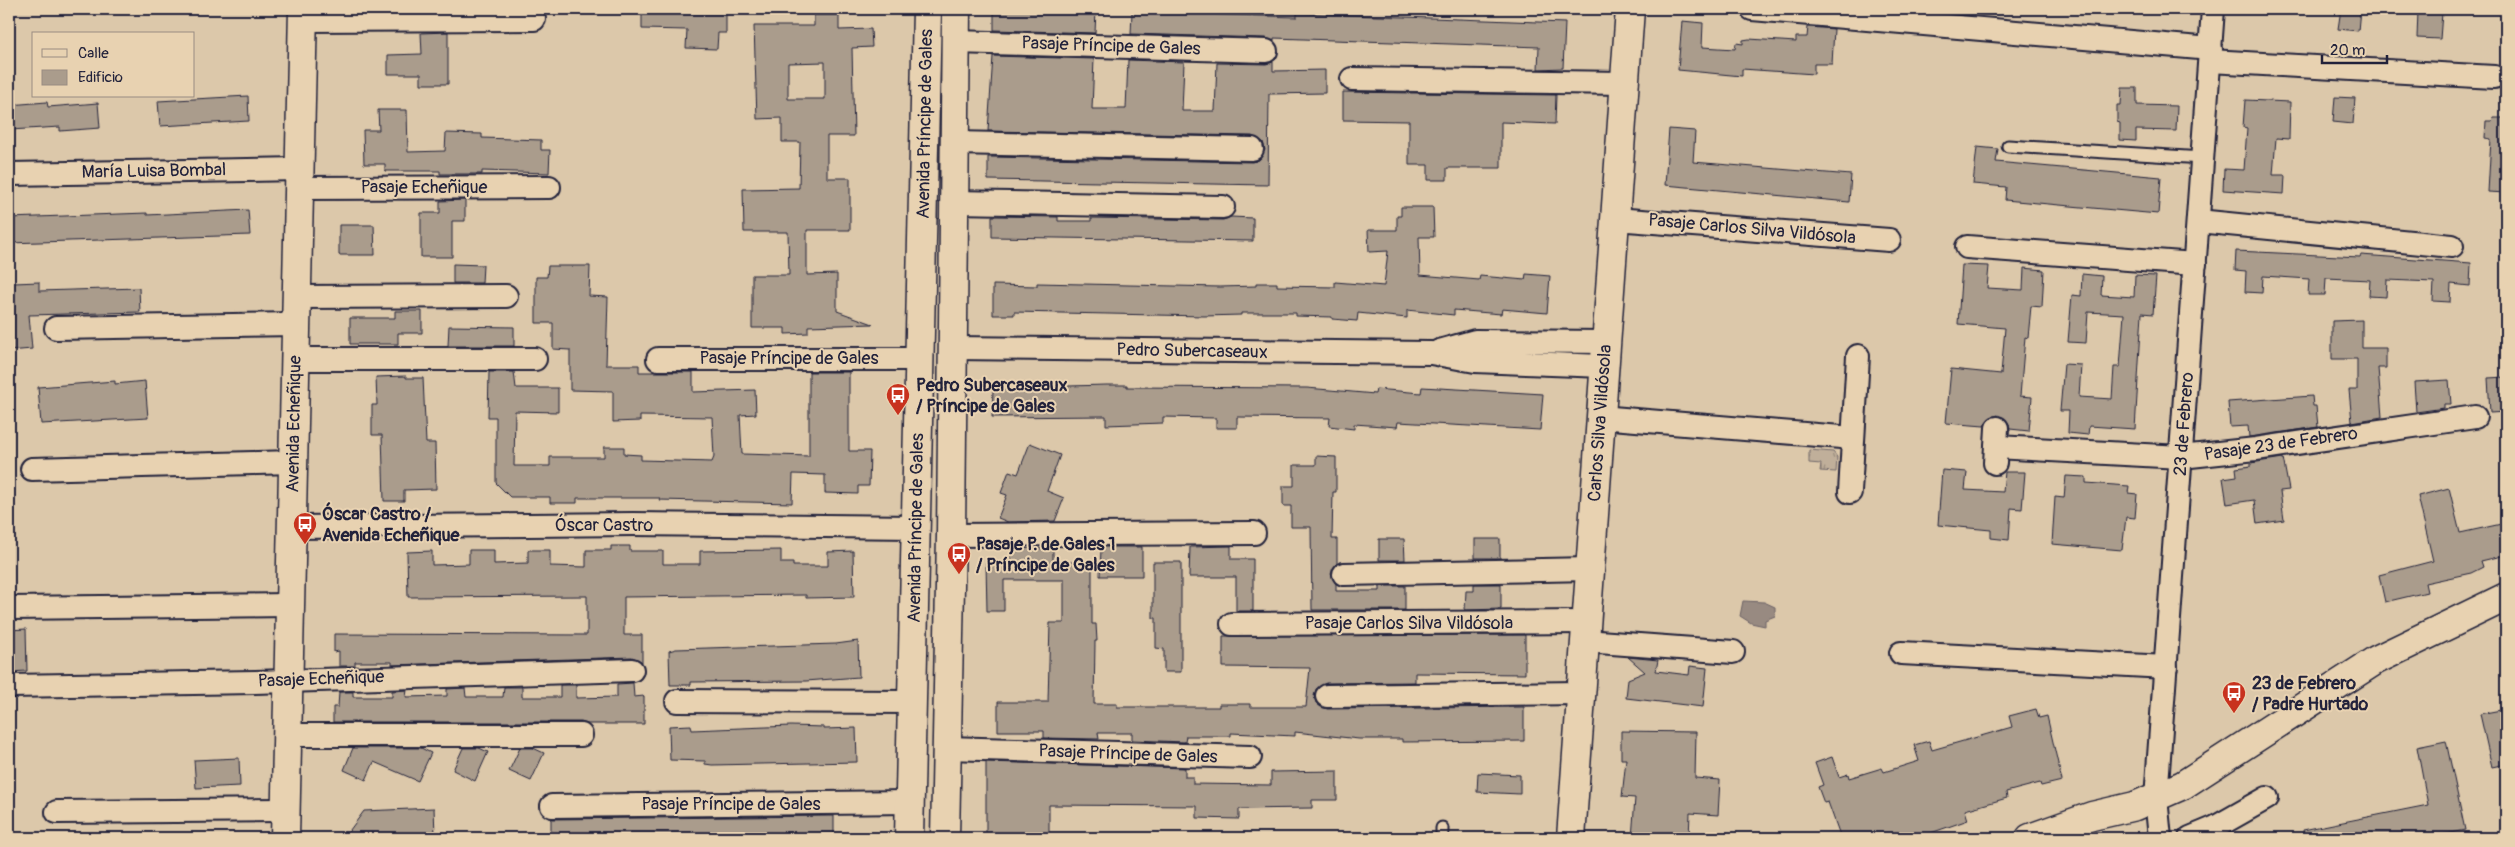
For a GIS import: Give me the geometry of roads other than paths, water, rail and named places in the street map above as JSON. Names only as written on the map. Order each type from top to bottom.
[{"type":"main road","name":"Avenida Príncipe de Gales","points":[[909,838],[927,9]]},
{"type":"main road","name":"Avenida Príncipe de Gales","points":[[945,838],[951,535],[956,9]]},
{"type":"main road","name":"Carlos Silva Vildósola","points":[[1571,838],[1630,9]]},
{"type":"main road","name":"Avenida Echeñique","points":[[285,838],[303,15]]},
{"type":"main road","points":[[2030,838],[2092,816],[2114,812],[2156,798],[2208,770],[2376,660],[2506,597]]},
{"type":"street","points":[[1752,9],[2210,55],[2494,77]]},
{"type":"street","name":"23 de Febrero","points":[[2160,838],[2156,798],[2214,9]]},
{"type":"street","points":[[303,15],[534,19]]},
{"type":"street","name":"Pasaje Príncipe de Gales","points":[[956,42],[1266,52]]},
{"type":"street","points":[[1352,79],[1624,83]]},
{"type":"street","points":[[955,143],[1252,149]]},
{"type":"street","name":"María Luisa Bombal","points":[[9,174],[299,178]]},
{"type":"street","name":"Pasaje Echeñique","points":[[299,178],[549,187]]},
{"type":"street","points":[[954,202],[1223,207]]},
{"type":"street","name":"Pasaje Carlos Silva Vildósola","points":[[1614,219],[1889,240]]},
{"type":"street","points":[[2198,221],[2452,246]]},
{"type":"street","points":[[1968,247],[2195,264]]},
{"type":"street","points":[[296,297],[506,296]]},
{"type":"street","points":[[56,328],[296,324]]},
{"type":"street","name":"Pedro Subercaseaux","points":[[952,348],[1431,353],[1475,341],[1605,354]]},
{"type":"street","points":[[1850,492],[1858,356]]},
{"type":"street","name":"Pasaje Príncipe de Gales","points":[[658,358],[920,359]]},
{"type":"street","points":[[295,359],[534,359]]},
{"type":"street","points":[[1600,417],[1853,438]]},
{"type":"street","name":"Pasaje 23 de Febrero","points":[[1996,446],[2181,457],[2256,449],[2475,417]]},
{"type":"street","points":[[32,469],[293,462]]},
{"type":"street","name":"Óscar Castro","points":[[292,527],[643,524],[916,527]]},
{"type":"street","points":[[951,535],[1254,533]]},
{"type":"street","points":[[1344,574],[1590,570]]},
{"type":"street","points":[[9,608],[290,605]]},
{"type":"street","name":"Pasaje Carlos Silva Vildósola","points":[[1232,624],[1585,632],[1733,652]]},
{"type":"street","points":[[1901,653],[2166,667]]},
{"type":"street","name":"Pasaje Echeñique","points":[[9,686],[632,670]]},
{"type":"street","points":[[1327,696],[1581,693]]},
{"type":"street","points":[[677,701],[912,702]]},
{"type":"street","points":[[287,735],[581,735]]},
{"type":"street","name":"Pasaje Príncipe de Gales","points":[[947,748],[1250,757]]},
{"type":"street","points":[[2190,838],[2214,828],[2267,798]]},
{"type":"street","name":"Pasaje Príncipe de Gales","points":[[552,806],[910,802]]},
{"type":"street","points":[[57,812],[285,810]]},
{"type":"lane","points":[[2008,146],[2203,158]]},
{"type":"place","name":"Pedro Subercaseaux / Príncipe de Gales","points":[[898,416]]},
{"type":"place","name":"Óscar Castro / Avenida Echeñique","points":[[305,545]]},
{"type":"place","name":"Pasaje P. de Gales 1 / Príncipe de Gales","points":[[959,575]]},
{"type":"place","name":"23 de Febrero / Padre Hurtado","points":[[2234,714]]}]
